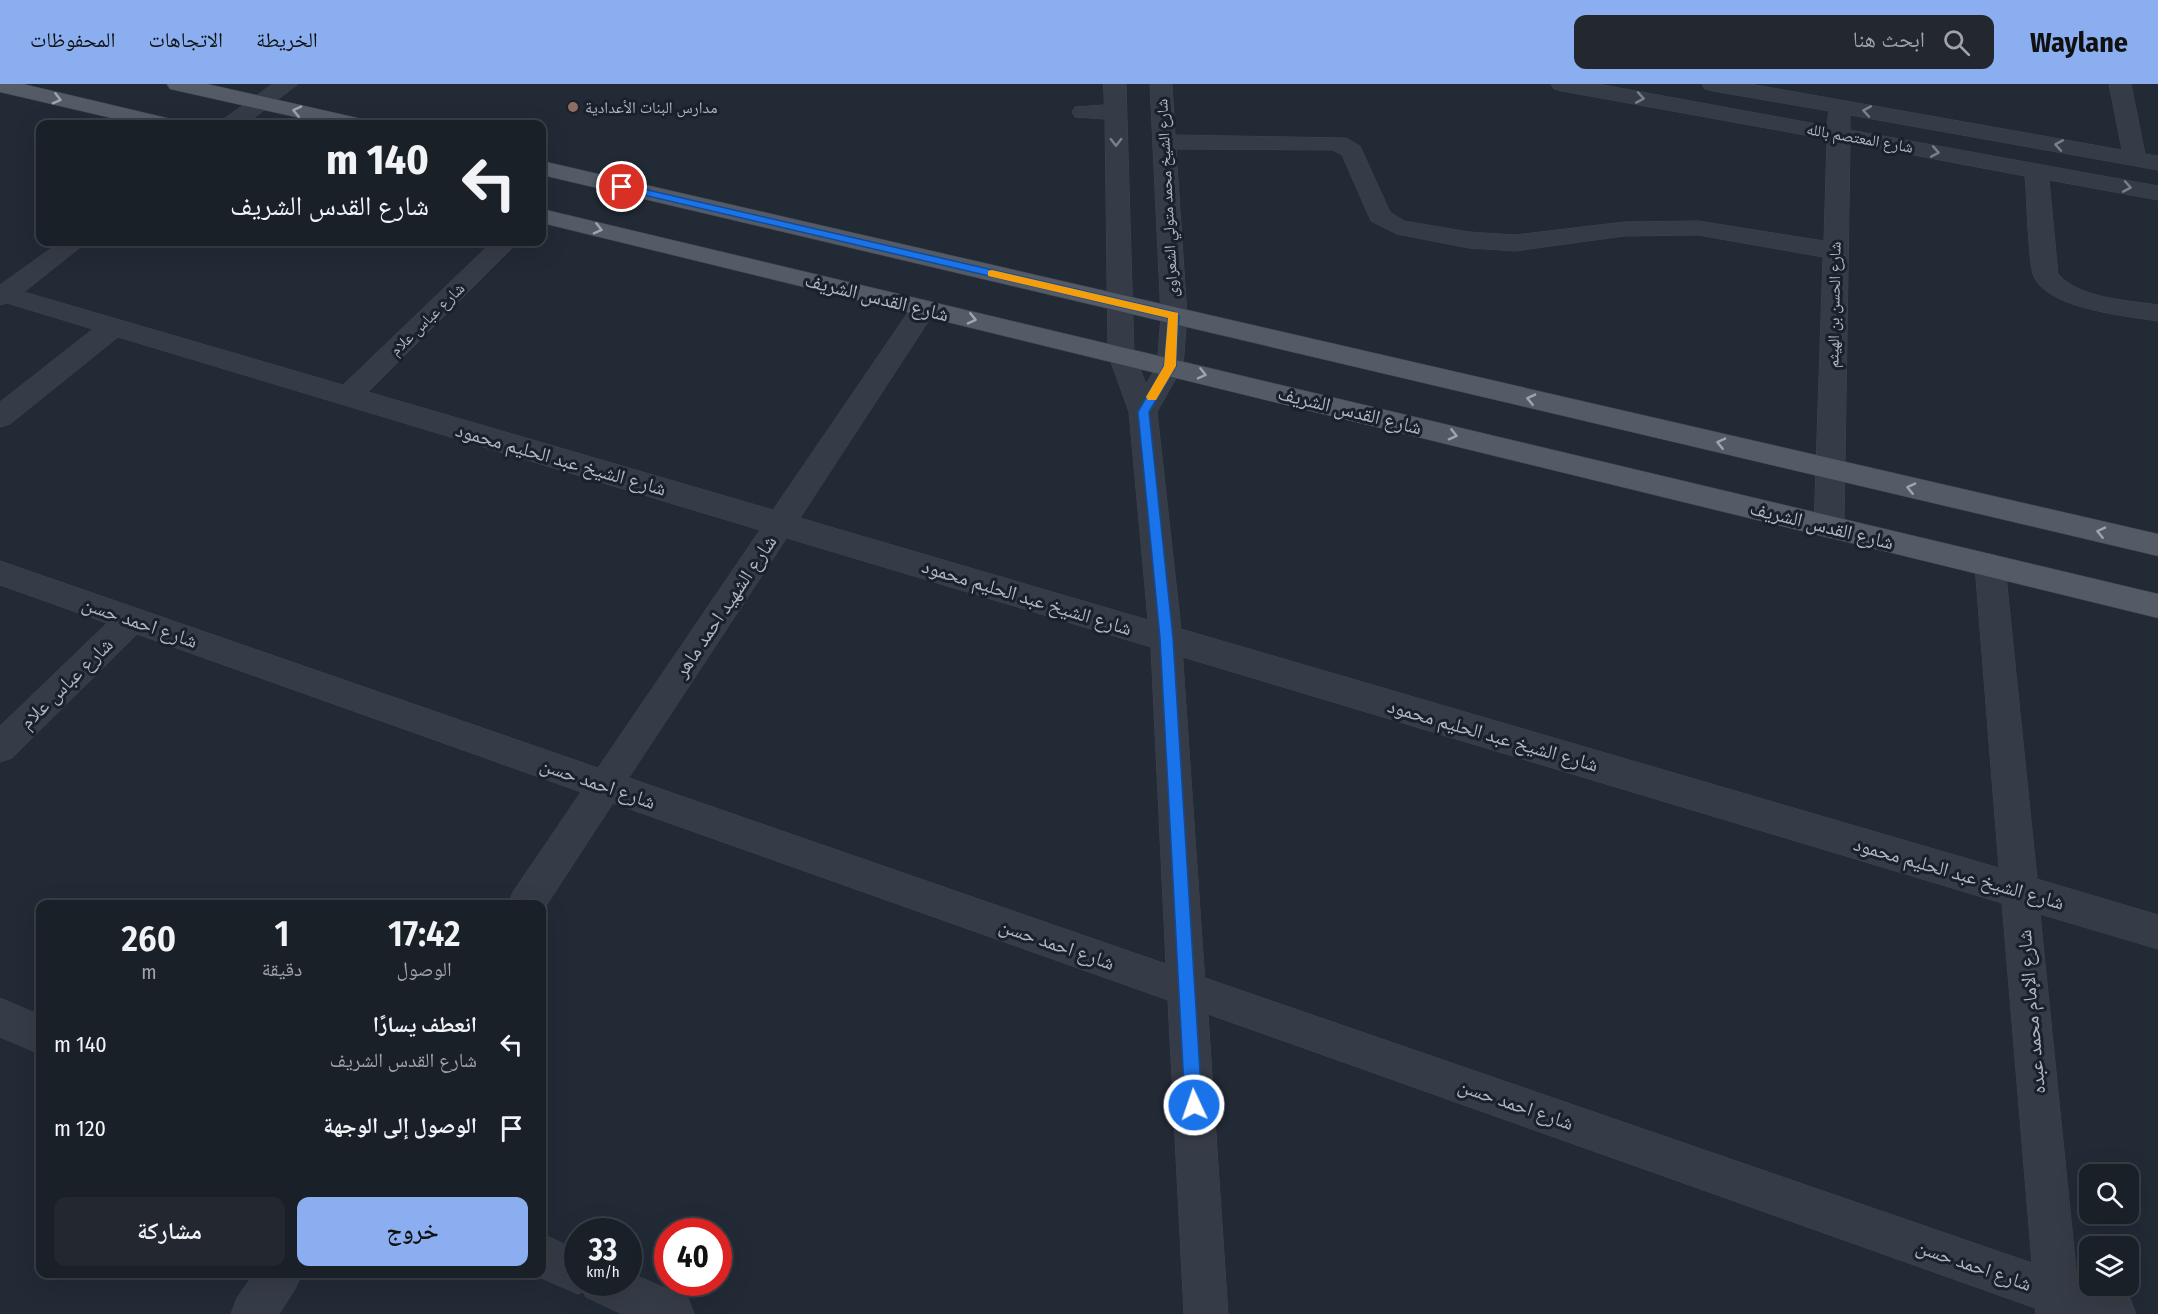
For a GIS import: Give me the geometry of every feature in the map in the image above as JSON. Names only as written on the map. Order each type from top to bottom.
[{"type":"main road","points":[[178,84],[336,120]]},
{"type":"main road","points":[[0,85],[146,120]]},
{"type":"main road","points":[[546,169],[2158,545]]},
{"type":"main road","name":"شارع القدس الشريف","points":[[546,217],[2158,606]]},
{"type":"street","points":[[238,120],[286,84]]},
{"type":"street","points":[[1115,84],[1121,354],[1143,412],[1166,638],[1206,1314]]},
{"type":"street","name":"شارع الشيخ محمد متولي الشعراوى","points":[[1143,412],[1170,366],[1174,316],[1161,84]]},
{"type":"street","name":"شارع المعتصم بالله","points":[[1562,84],[2158,193]]},
{"type":"street","name":"شارع المعتصم بالله","points":[[1713,84],[1839,95],[2158,163]]},
{"type":"street","points":[[2120,84],[2135,159]]},
{"type":"street","name":"شارع الحسن بن الهيثم","points":[[1829,527],[1839,95]]},
{"type":"street","points":[[1083,112],[1115,112]]},
{"type":"street","points":[[1164,142],[1338,142],[1352,151],[1383,220],[1397,227],[1446,237],[1515,243],[1624,229],[1677,227],[1718,230],[1836,251]]},
{"type":"street","points":[[2036,171],[2046,276],[2049,282],[2074,296],[2158,313]]},
{"type":"street","points":[[1,295],[69,246]]},
{"type":"street","name":"شارع عباس علام","points":[[348,396],[502,246]]},
{"type":"street","name":"شارع الشيخ عبد الحليم محمود","points":[[1,295],[2158,932]]},
{"type":"street","name":"شارع الشهيد احمد ماهر","points":[[529,900],[924,308]]},
{"type":"street","points":[[0,417],[113,327]]},
{"type":"street","name":"شارع الإمام محمد عبده","points":[[1990,566],[2057,1304]]},
{"type":"street","name":"شارع احمد حسن","points":[[0,573],[1187,989],[2057,1304],[2114,1314]]},
{"type":"street","name":"شارع عباس علام","points":[[0,748],[132,619]]},
{"type":"street","points":[[0,1017],[36,1033]]},
{"type":"street","points":[[546,1258],[564,1266]]},
{"type":"street","points":[[253,1314],[277,1278]]},
{"type":"street","points":[[632,1296],[672,1314]]},
{"type":"slow traffic","points":[[992,273],[1174,316],[1170,366],[1152,397]]},
{"type":"place","name":"مدارس البنات الأعدادية","points":[[573,107]]},
{"type":"route","points":[[622,187],[1174,316],[1170,366],[1143,412],[1166,638],[1194,1105]]}]
